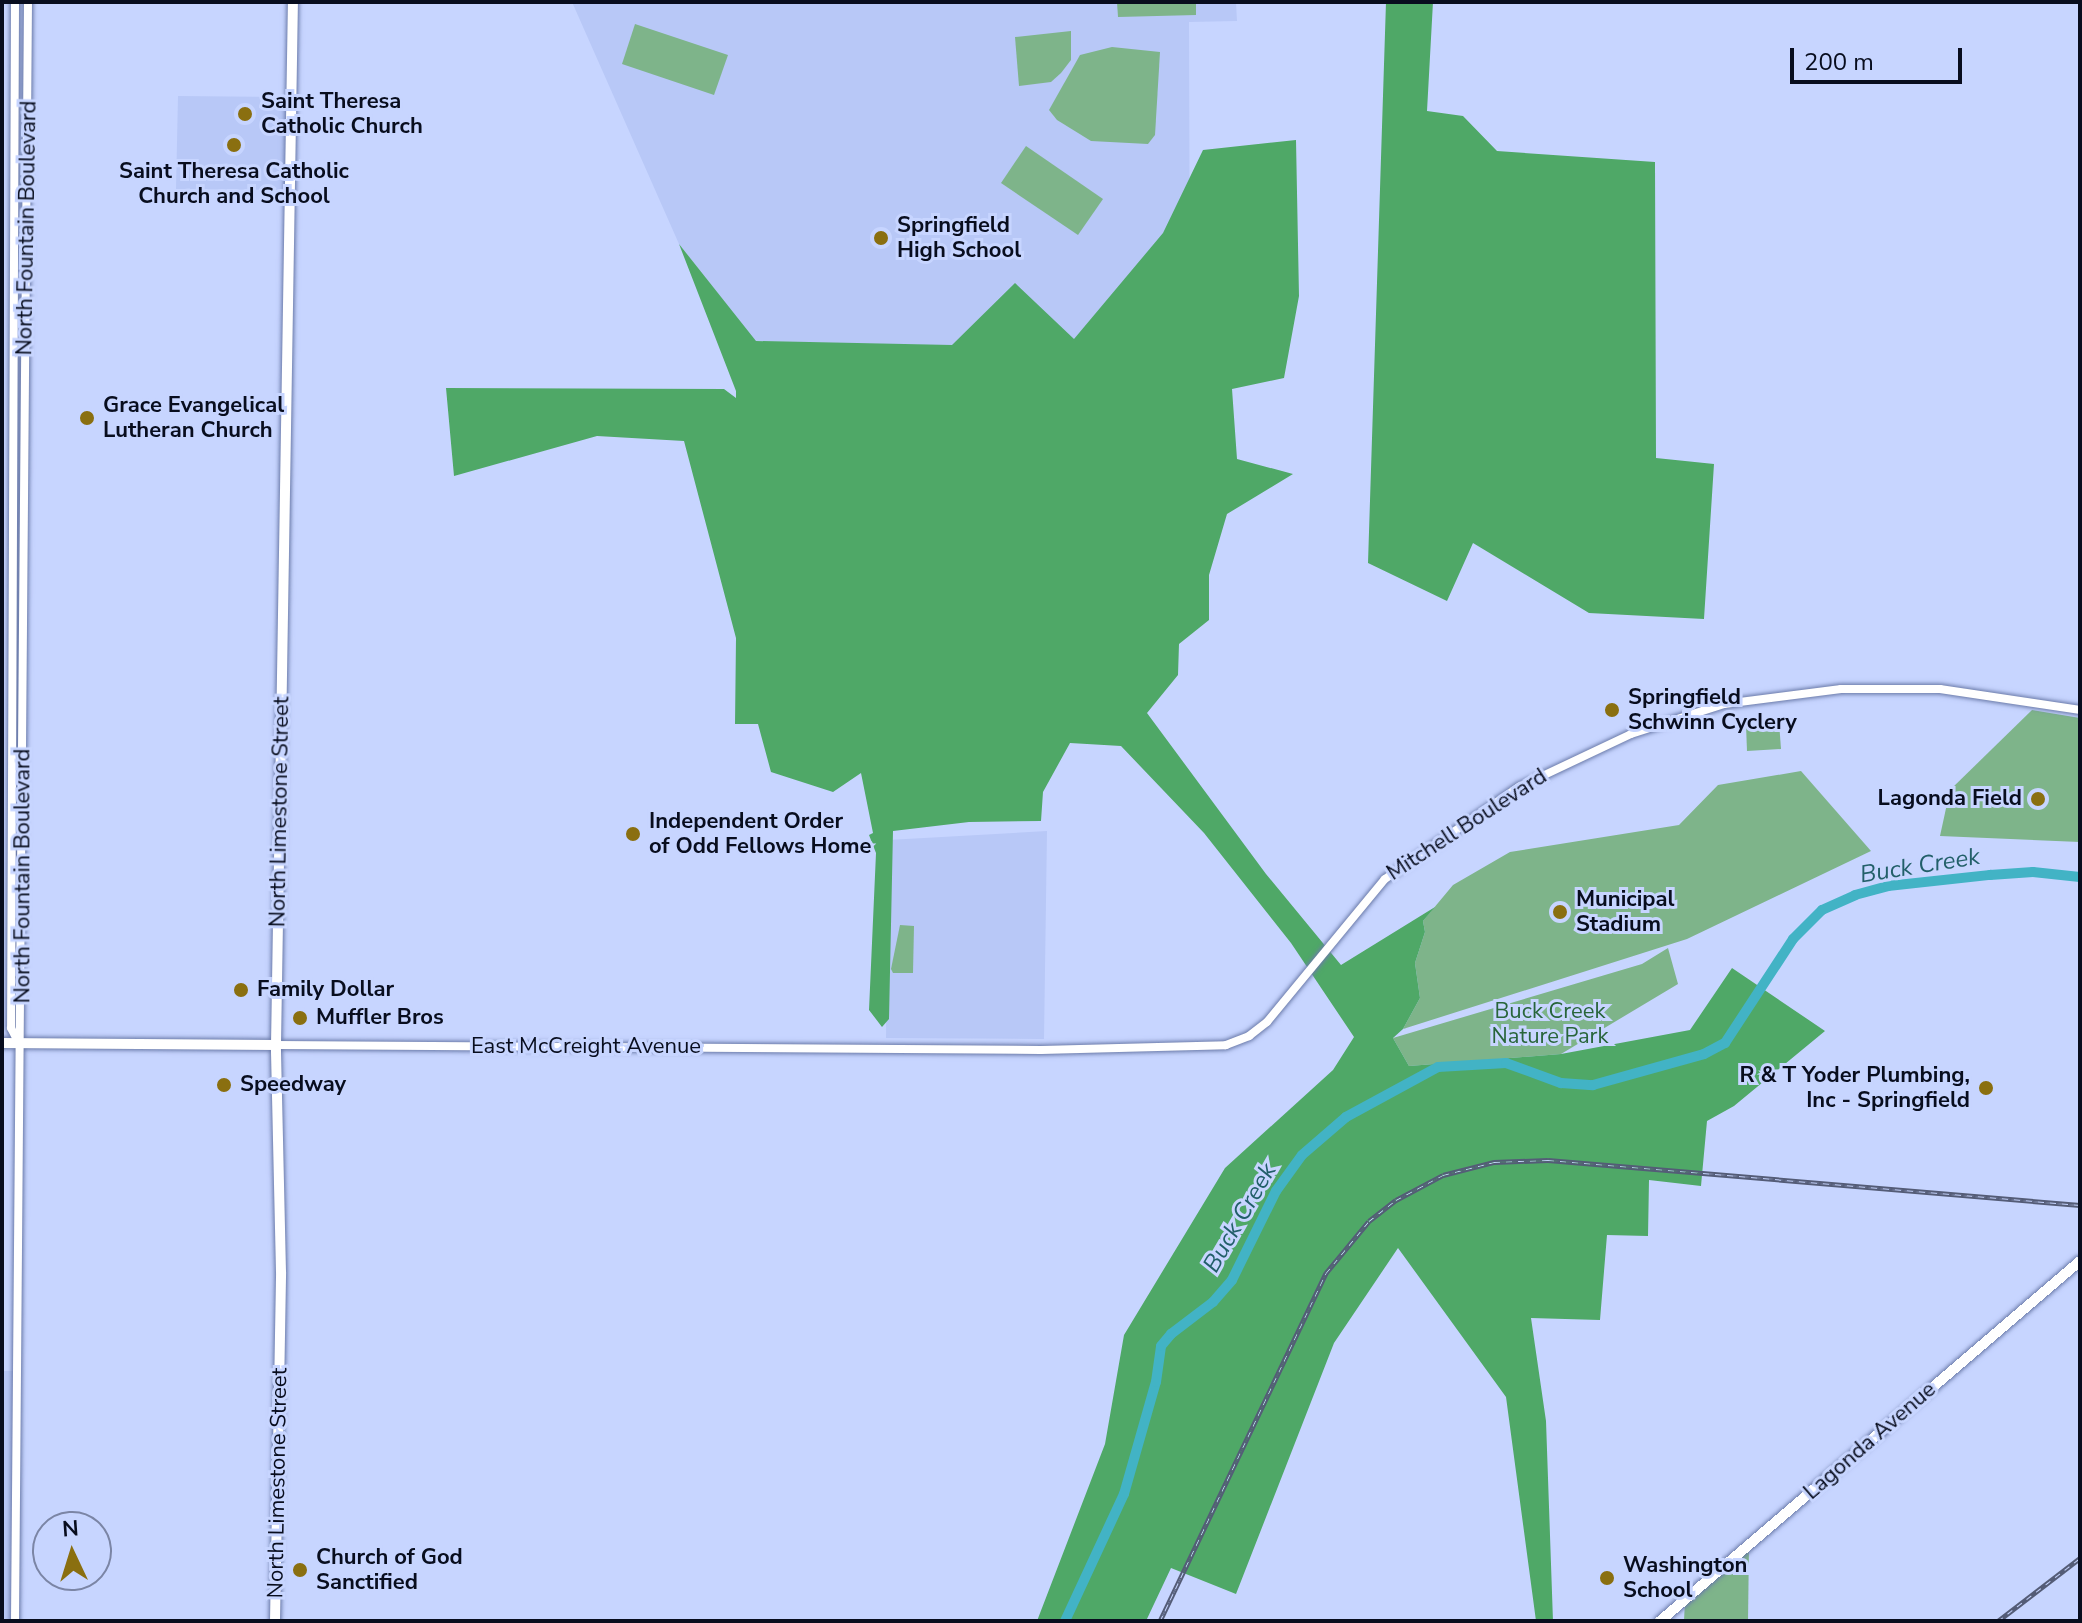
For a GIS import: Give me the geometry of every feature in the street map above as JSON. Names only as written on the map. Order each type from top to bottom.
[{"type":"main road","name":"North Limestone Street","points":[[275,1621],[281,1284],[276,1045],[293,2]]},
{"type":"main road","name":"East McCreight Avenue","points":[[2,1043],[276,1045]]},
{"type":"main road","name":"Lagonda Avenue","points":[[1660,1621],[2080,1261]]},
{"type":"street","name":"North Fountain Boulevard","points":[[15,2],[7,392],[11,1028],[19,1043]]},
{"type":"street","name":"North Fountain Boulevard","points":[[19,1043],[23,922],[28,2]]},
{"type":"street","points":[[7,392],[24,392]]},
{"type":"street","name":"Mitchell Boulevard","points":[[1154,1047],[1212,1047],[1249,1036],[1285,1002],[1385,879],[1533,779],[1659,724],[1724,704],[1841,689],[1940,689],[2080,710]]},
{"type":"street","points":[[15,1621],[19,1043]]},
{"type":"street","name":"East McCreight Avenue","points":[[276,1045],[1154,1047]]},
{"type":"shaded area","points":[[572,2],[1236,2],[1237,21],[1189,22],[1190,351],[755,341],[679,244]]},
{"type":"shaded area","name":"Saint Theresa Catholic Church and School","points":[[178,96],[292,97],[291,190],[176,189]]},
{"type":"shaded area","points":[[1047,831],[1044,1039],[886,1038],[888,840]]},
{"type":"shaded area","points":[[2,1371],[16,1371],[15,1621],[2,1621]]},
{"type":"green space","points":[[1117,2],[1196,2],[1196,15],[1118,17]]},
{"type":"green space","points":[[1386,2],[1433,2],[1427,111],[1463,116],[1497,151],[1655,162],[1656,458],[1714,464],[1704,619],[1589,613],[1473,543],[1447,601],[1368,563]]},
{"type":"green space","points":[[635,24],[728,55],[714,95],[622,64]]},
{"type":"green space","points":[[1071,31],[1071,60],[1061,73],[1051,82],[1019,86],[1015,37]]},
{"type":"green space","points":[[1112,47],[1160,52],[1155,135],[1148,144],[1091,141],[1057,120],[1049,110],[1080,55]]},
{"type":"green space","points":[[1296,140],[1299,296],[1284,378],[1232,389],[1237,459],[1293,474],[1227,514],[1209,575],[1209,620],[1179,644],[1178,675],[1147,713],[1266,874],[1341,965],[1435,907],[1423,921],[1425,932],[1415,963],[1420,998],[1403,1029],[1393,1038],[1409,1066],[1561,1054],[1690,1030],[1732,968],[1825,1031],[1734,1106],[1707,1121],[1701,1186],[1649,1180],[1648,1236],[1607,1235],[1600,1320],[1531,1318],[1546,1421],[1553,1621],[1536,1621],[1506,1397],[1398,1248],[1334,1343],[1236,1594],[1171,1568],[1146,1621],[1037,1621],[1105,1444],[1124,1335],[1225,1168],[1333,1070],[1354,1037],[1291,943],[1204,833],[1121,746],[1070,743],[1043,792],[1041,821],[969,822],[893,831],[889,1019],[882,1027],[869,1010],[876,853],[869,835],[873,833],[861,773],[833,792],[771,772],[758,724],[735,724],[736,638],[684,441],[597,436],[454,476],[446,388],[724,389],[736,398],[736,391],[679,244],[756,341],[952,345],[1015,283],[1074,339],[1163,233],[1203,150]]},
{"type":"green space","points":[[1026,146],[1103,199],[1078,235],[1001,183]]},
{"type":"green space","points":[[2032,710],[2080,718],[2080,842],[1940,836],[1950,790]]},
{"type":"green space","points":[[1779,722],[1781,749],[1747,751],[1746,725]]},
{"type":"green space","points":[[1801,771],[1871,851],[1687,939],[1403,1029],[1420,998],[1415,963],[1425,932],[1423,921],[1453,885],[1510,852],[1679,825],[1718,785]]},
{"type":"green space","points":[[900,925],[914,926],[913,973],[893,973],[891,969]]},
{"type":"green space","name":"Buck Creek Nature Park","points":[[1668,948],[1678,984],[1561,1054],[1409,1066],[1393,1038],[1642,964]]},
{"type":"green space","points":[[1749,1545],[1748,1621],[1684,1621],[1685,1600]]},
{"type":"waterway","name":"Buck Creek","points":[[1065,1621],[1124,1494],[1156,1382],[1161,1346],[1171,1334],[1213,1302],[1232,1280],[1276,1191],[1302,1155],[1346,1117],[1438,1067],[1506,1063],[1561,1083],[1593,1085],[1704,1054],[1725,1043],[1793,939],[1822,910],[1855,895],[1888,886],[1990,875],[2033,872],[2080,877]]},
{"type":"railway","points":[[1160,1621],[1326,1273],[1369,1221],[1396,1200],[1443,1175],[1494,1162],[1548,1160],[2080,1205]]},
{"type":"railway","points":[[1998,1621],[2080,1558]]},
{"type":"place","name":"Saint Theresa Catholic Church","points":[[245,114]]},
{"type":"place","name":"Saint Theresa Catholic Church and School","points":[[234,145]]},
{"type":"place","name":"Springfield High School","points":[[881,238]]},
{"type":"place","name":"Grace Evangelical Lutheran Church","points":[[87,418]]},
{"type":"place","name":"Springfield Schwinn Cyclery","points":[[1612,710]]},
{"type":"place","name":"Lagonda Field","points":[[2038,799]]},
{"type":"place","name":"Independent Order of Odd Fellows Home","points":[[633,834]]},
{"type":"place","name":"Municipal Stadium","points":[[1560,912]]},
{"type":"place","name":"Family Dollar","points":[[241,990]]},
{"type":"place","name":"Muffler Bros","points":[[300,1018]]},
{"type":"place","name":"Speedway","points":[[224,1085]]},
{"type":"place","name":"R & T Yoder Plumbing, Inc - Springfield","points":[[1986,1088]]},
{"type":"place","name":"Church of God Sanctified","points":[[300,1570]]},
{"type":"place","name":"Washington School","points":[[1607,1578]]}]
